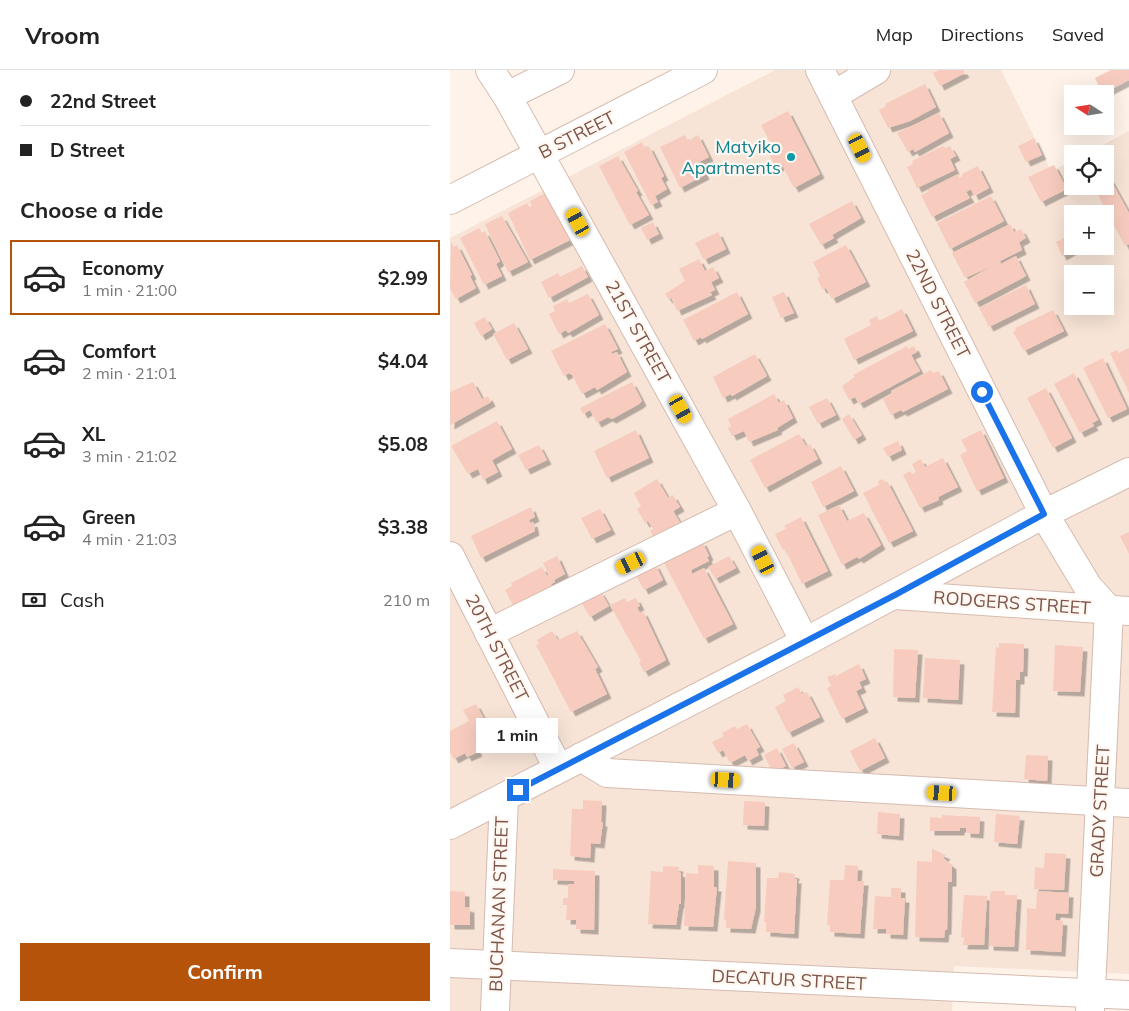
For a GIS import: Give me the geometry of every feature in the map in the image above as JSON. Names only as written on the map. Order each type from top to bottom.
[{"type":"street","name":"21ST STREET","points":[[490,70],[541,154],[737,511],[806,642]]},
{"type":"street","points":[[507,96],[560,70]]},
{"type":"street","name":"B STREET","points":[[450,200],[703,70]]},
{"type":"street","name":"22ND STREET","points":[[820,70],[1044,514],[1088,587],[1119,611]]},
{"type":"street","points":[[834,95],[876,70]]},
{"type":"street","points":[[450,825],[806,642],[1044,514],[1129,472]]},
{"type":"street","points":[[490,633],[737,511]]},
{"type":"street","name":"20TH STREET","points":[[450,556],[490,633],[570,762]]},
{"type":"street","name":"RODGERS STREET","points":[[895,595],[1119,611]]},
{"type":"street","name":"GRADY STREET","points":[[1091,1002],[1100,802],[1119,611]]},
{"type":"street","points":[[570,762],[608,773],[1129,803]]},
{"type":"street","name":"BUCHANAN STREET","points":[[495,1011],[504,798]]},
{"type":"street","name":"DECATUR STREET","points":[[450,963],[1091,1002],[1129,995]]},
{"type":"shaded area","points":[[775,70],[1001,70],[1051,171],[1064,165],[1064,195],[1114,195],[1114,145],[1103,145],[1129,131],[1129,974],[954,966],[952,1011],[450,1011],[450,238]]},
{"type":"building","points":[[939,70],[963,70],[965,73],[940,86],[933,73]]},
{"type":"building","points":[[1111,70],[1129,70],[1129,80],[1114,88],[1114,85],[1098,85],[1095,78]]},
{"type":"building","points":[[925,84],[936,107],[910,121],[888,128],[879,110],[886,106],[885,104]]},
{"type":"building","name":"Matyiko Apartments","points":[[788,111],[820,174],[794,188],[782,165],[776,168],[766,149],[772,146],[761,125]]},
{"type":"building","points":[[939,113],[949,133],[915,152],[913,149],[908,152],[897,133]]},
{"type":"building","points":[[685,135],[688,141],[698,135],[709,157],[699,162],[705,175],[680,188],[660,147]]},
{"type":"building","points":[[1034,138],[1042,155],[1026,162],[1018,146]]},
{"type":"building","points":[[642,142],[645,148],[649,146],[664,176],[661,178],[667,189],[655,196],[658,202],[651,205],[624,152]]},
{"type":"building","points":[[943,146],[945,148],[950,146],[956,156],[950,159],[955,170],[917,188],[907,167],[913,164],[912,161]]},
{"type":"building","points":[[618,156],[649,215],[630,225],[599,166]]},
{"type":"building","points":[[1054,165],[1064,183],[1064,190],[1041,202],[1028,177]]},
{"type":"building","points":[[978,166],[989,188],[974,196],[971,189],[966,192],[970,198],[932,217],[921,195],[958,174],[959,178],[963,176],[962,174]]},
{"type":"building","points":[[1114,186],[1129,213],[1129,244],[1125,246],[1114,225],[1114,205],[1103,205],[1098,195],[1114,195]]},
{"type":"building","points":[[549,191],[572,239],[530,260],[508,213],[527,203],[529,207],[532,206],[530,201]]},
{"type":"building","points":[[991,196],[1004,221],[950,249],[937,223]]},
{"type":"building","points":[[852,201],[861,218],[832,235],[834,238],[821,245],[809,224]]},
{"type":"building","points":[[502,216],[528,262],[508,272],[485,224]]},
{"type":"building","points":[[653,222],[659,234],[647,240],[641,228]]},
{"type":"building","points":[[1010,224],[1014,232],[1021,229],[1026,238],[1019,242],[1022,250],[1000,261],[1001,264],[1016,256],[1026,276],[975,303],[964,282],[992,266],[965,278],[952,253]]},
{"type":"building","points":[[479,228],[482,233],[485,231],[500,261],[496,264],[502,276],[484,285],[460,238]]},
{"type":"building","points":[[718,232],[726,249],[704,260],[695,243]]},
{"type":"building","points":[[1064,238],[1064,255],[1062,256],[1056,242]]},
{"type":"building","points":[[451,242],[454,247],[457,245],[472,275],[470,276],[476,288],[456,299],[450,289]]},
{"type":"building","points":[[846,245],[866,282],[832,299],[826,288],[822,289],[817,278],[820,276],[813,262]]},
{"type":"building","points":[[699,259],[705,271],[713,267],[719,278],[711,282],[715,290],[710,292],[712,295],[677,311],[671,297],[668,299],[665,294],[685,281],[679,269]]},
{"type":"building","points":[[582,266],[588,277],[549,298],[541,282],[558,273],[560,277]]},
{"type":"building","points":[[1026,285],[1035,304],[989,327],[979,308]]},
{"type":"building","points":[[737,292],[748,314],[702,339],[701,337],[694,341],[683,320]]},
{"type":"building","points":[[784,292],[794,313],[781,318],[772,297]]},
{"type":"building","points":[[588,294],[599,315],[568,333],[566,330],[559,334],[549,314],[555,311],[553,306],[567,299],[569,303]]},
{"type":"building","points":[[902,309],[913,331],[854,360],[844,339],[871,325],[869,320],[877,316],[879,321]]},
{"type":"building","points":[[1053,310],[1064,331],[1024,351],[1013,332],[1016,330],[1015,328]]},
{"type":"building","points":[[485,317],[492,329],[481,336],[474,323]]},
{"type":"building","points":[[514,323],[528,349],[507,360],[493,334]]},
{"type":"building","points":[[605,324],[618,349],[611,352],[612,354],[617,352],[627,372],[597,390],[595,387],[582,394],[572,375],[569,373],[564,376],[551,351]]},
{"type":"building","points":[[907,346],[908,349],[914,346],[917,352],[911,355],[920,371],[859,404],[855,397],[849,400],[842,386],[855,377],[853,375]]},
{"type":"building","points":[[1129,348],[1129,393],[1110,353],[1117,350],[1118,353]]},
{"type":"building","points":[[755,354],[767,376],[732,396],[731,394],[723,398],[713,377]]},
{"type":"building","points":[[1103,358],[1127,409],[1108,418],[1083,368]]},
{"type":"building","points":[[931,370],[933,373],[939,371],[948,389],[903,412],[901,410],[891,415],[883,399],[892,394],[891,391]]},
{"type":"building","points":[[1074,373],[1098,420],[1092,423],[1094,426],[1080,433],[1054,384]]},
{"type":"building","points":[[473,382],[482,399],[488,396],[491,402],[450,425],[450,392]]},
{"type":"building","points":[[632,382],[642,401],[639,404],[612,419],[608,417],[597,423],[590,410],[583,414],[580,408]]},
{"type":"building","points":[[1046,388],[1072,438],[1053,448],[1027,398]]},
{"type":"building","points":[[774,394],[779,403],[784,400],[793,418],[777,428],[778,430],[749,442],[744,431],[732,436],[728,428],[731,426],[728,419]]},
{"type":"building","points":[[827,398],[836,415],[818,424],[809,407]]},
{"type":"building","points":[[849,414],[862,435],[854,440],[842,419]]},
{"type":"building","points":[[497,421],[512,449],[492,460],[498,472],[483,480],[478,469],[468,474],[451,446]]},
{"type":"building","points":[[636,430],[649,458],[607,478],[594,451]]},
{"type":"building","points":[[981,430],[1004,478],[977,491],[960,455],[967,451],[961,440]]},
{"type":"building","points":[[799,434],[806,446],[810,444],[818,459],[765,488],[750,460]]},
{"type":"building","points":[[898,441],[902,450],[888,457],[883,448]]},
{"type":"building","points":[[539,445],[547,460],[526,470],[518,455]]},
{"type":"building","points":[[943,458],[958,487],[938,497],[939,500],[920,508],[903,475],[910,471],[912,474],[916,472],[912,464],[921,459],[925,467]]},
{"type":"building","points":[[841,466],[854,491],[823,507],[811,482]]},
{"type":"building","points":[[657,479],[668,498],[673,495],[680,507],[673,511],[684,529],[654,538],[650,531],[653,529],[648,521],[645,523],[637,509],[641,506],[634,493]]},
{"type":"building","points":[[883,479],[885,482],[887,481],[913,531],[889,543],[863,493],[879,485],[878,481]]},
{"type":"building","points":[[839,505],[847,521],[864,513],[881,545],[859,559],[857,557],[842,565],[818,515]]},
{"type":"building","points":[[531,507],[535,517],[529,520],[530,523],[533,522],[535,531],[481,558],[471,536]]},
{"type":"building","points":[[600,509],[611,530],[592,539],[581,518]]},
{"type":"building","points":[[801,517],[828,571],[802,584],[785,549],[783,550],[775,534],[786,529],[784,526]]},
{"type":"building","points":[[1129,532],[1129,554],[1120,536]]},
{"type":"building","points":[[702,541],[709,556],[707,557],[709,561],[691,570],[692,574],[704,568],[733,624],[704,639],[661,557]]},
{"type":"building","points":[[557,556],[565,574],[554,580],[555,582],[551,584],[554,591],[514,607],[505,590],[512,586],[511,583],[542,567],[547,576],[549,575],[543,563]]},
{"type":"building","points":[[729,556],[736,568],[715,579],[708,567]]},
{"type":"building","points":[[655,564],[663,580],[644,590],[635,574]]},
{"type":"building","points":[[600,591],[609,606],[590,617],[581,602]]},
{"type":"building","points":[[625,598],[627,602],[636,598],[640,606],[637,607],[640,613],[643,611],[666,660],[644,672],[639,663],[641,661],[610,605]]},
{"type":"building","points":[[552,631],[558,640],[577,631],[598,667],[595,669],[607,694],[571,712],[536,645],[539,644],[537,640]]},
{"type":"building","points":[[999,643],[1024,644],[1023,672],[1020,672],[1020,680],[1016,680],[1015,713],[992,712],[996,647],[999,648]]},
{"type":"building","points":[[1055,645],[1083,647],[1080,692],[1053,691]]},
{"type":"building","points":[[894,649],[918,650],[915,698],[893,697]]},
{"type":"building","points":[[925,658],[960,660],[958,700],[923,698]]},
{"type":"building","points":[[859,664],[866,679],[859,682],[862,688],[856,691],[864,708],[842,719],[827,688],[831,686],[827,677],[835,674],[836,676]]},
{"type":"building","points":[[798,687],[802,694],[807,692],[820,717],[788,733],[775,707],[786,701],[783,695]]},
{"type":"building","points":[[476,704],[494,738],[476,748],[478,752],[467,757],[465,753],[454,759],[450,752],[450,731],[469,721],[463,710]]},
{"type":"building","points":[[747,724],[760,747],[756,749],[759,755],[748,761],[745,755],[730,763],[723,750],[718,753],[712,742],[724,736],[722,733],[735,726],[737,729]]},
{"type":"building","points":[[875,738],[885,758],[860,771],[850,751]]},
{"type":"building","points":[[794,743],[804,762],[792,768],[782,749]]},
{"type":"building","points":[[777,748],[786,766],[773,773],[764,755]]},
{"type":"building","points":[[1026,755],[1048,756],[1047,781],[1024,779]]},
{"type":"building","points":[[583,800],[602,801],[601,822],[603,822],[600,844],[591,843],[590,858],[570,856],[572,809],[583,809]]},
{"type":"building","points":[[744,801],[765,802],[764,826],[743,825]]},
{"type":"building","points":[[878,812],[900,814],[899,836],[877,834]]},
{"type":"building","points":[[996,814],[1020,816],[1017,844],[994,842]]},
{"type":"building","points":[[942,815],[980,817],[979,834],[966,833],[966,828],[960,828],[960,831],[930,831],[930,817],[942,818]]},
{"type":"building","points":[[932,849],[946,855],[943,858],[952,865],[952,882],[948,882],[947,930],[945,930],[944,938],[915,937],[917,861],[932,862]]},
{"type":"building","points":[[1045,853],[1066,854],[1064,890],[1034,889],[1035,867],[1044,868]]},
{"type":"building","points":[[728,861],[756,863],[756,907],[751,929],[726,928],[726,920],[724,919]]},
{"type":"building","points":[[698,865],[714,866],[714,887],[717,887],[713,927],[684,926],[686,873],[698,874]]},
{"type":"building","points":[[845,865],[858,866],[857,881],[864,881],[860,934],[830,932],[830,925],[827,925],[830,880],[844,880]]},
{"type":"building","points":[[663,866],[679,867],[678,872],[681,873],[681,904],[679,904],[676,925],[648,924],[651,871],[663,872]]},
{"type":"building","points":[[553,869],[595,871],[594,930],[576,929],[576,920],[566,920],[567,905],[563,905],[563,898],[568,898],[568,884],[574,884],[574,881],[553,880]]},
{"type":"building","points":[[779,872],[795,874],[794,879],[797,879],[794,934],[766,932],[766,922],[764,922],[767,878],[778,878]]},
{"type":"building","points":[[891,888],[901,888],[901,898],[905,898],[903,935],[886,934],[886,929],[873,929],[875,896],[891,897]]},
{"type":"building","points":[[450,891],[465,892],[465,907],[470,908],[470,925],[450,925]]},
{"type":"building","points":[[992,891],[1005,891],[1005,895],[1017,895],[1014,947],[989,946],[990,894]]},
{"type":"building","points":[[1037,891],[1069,893],[1068,914],[1056,913],[1055,920],[1063,921],[1061,952],[1026,950],[1027,908],[1036,909]]},
{"type":"building","points":[[964,895],[987,896],[984,945],[963,945],[964,937],[961,937]]},
{"type":"place","name":"Matyiko Apartments","points":[[791,157]]},
{"type":"route","points":[[518,790],[895,595],[1044,514],[982,392]]}]
